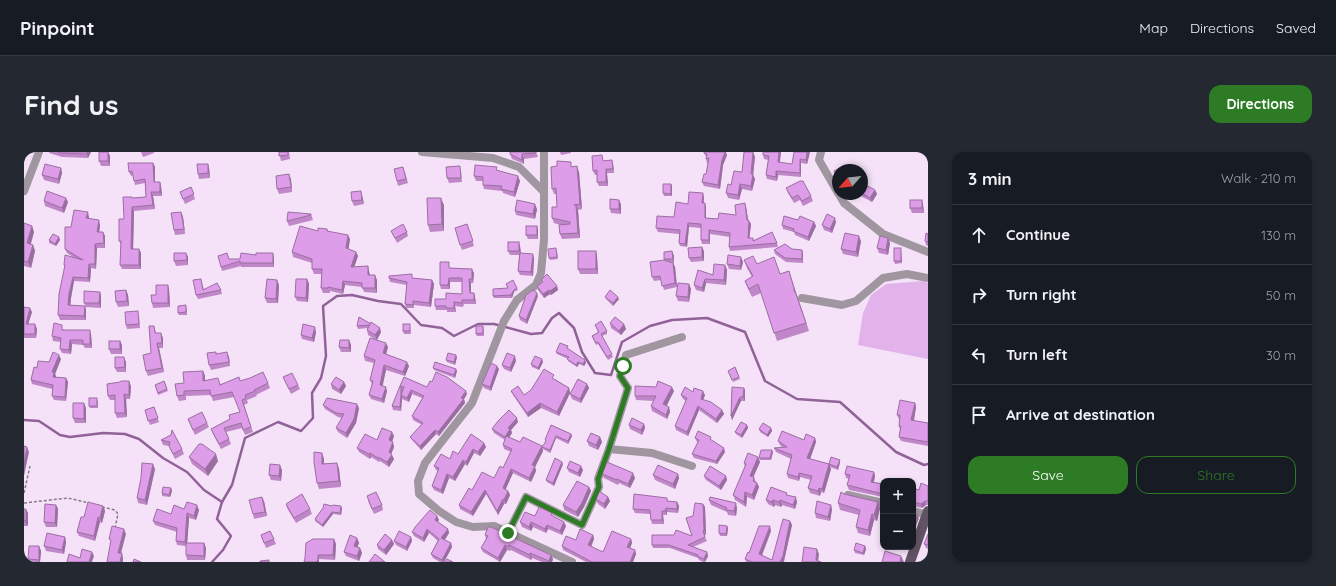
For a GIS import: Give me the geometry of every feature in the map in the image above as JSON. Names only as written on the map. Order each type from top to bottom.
[{"type":"main road","points":[[910,562],[928,513]]},
{"type":"street","points":[[24,191],[39,152]]},
{"type":"street","points":[[422,152],[493,158],[519,167],[544,192]]},
{"type":"street","points":[[544,152],[544,240],[540,273],[536,285],[517,300],[504,321],[472,403],[425,464],[418,481],[419,494],[439,511],[456,522],[473,527],[494,526],[562,560],[572,562]]},
{"type":"street","points":[[821,152],[819,160],[832,183]]},
{"type":"street","points":[[842,200],[884,234],[928,252]]},
{"type":"street","points":[[802,298],[842,305],[856,301],[883,278],[907,274],[928,278]]},
{"type":"street","points":[[508,533],[526,497],[582,525],[599,487],[598,479],[628,388],[620,376],[626,355],[682,336]]},
{"type":"street","points":[[609,449],[652,453],[692,466]]},
{"type":"street","points":[[848,495],[880,502]]},
{"type":"street","points":[[916,511],[928,513]]},
{"type":"path","points":[[24,493],[30,466]]},
{"type":"path","points":[[24,503],[68,498],[95,505]]},
{"type":"path","points":[[102,506],[115,510],[118,514],[116,528]]},
{"type":"shaded area","points":[[923,281],[928,283],[928,359],[858,345],[863,313],[871,295],[886,284]]},
{"type":"building","points":[[58,152],[87,152],[87,154],[60,153]]},
{"type":"building","points":[[99,152],[108,152],[108,161],[99,161]]},
{"type":"building","points":[[279,152],[288,152],[288,155],[279,156]]},
{"type":"building","points":[[510,152],[536,153],[522,154],[522,160],[510,154]]},
{"type":"building","points":[[704,152],[725,152],[722,160],[718,185],[702,182],[704,174],[706,174],[709,158],[706,159],[707,154]]},
{"type":"building","points":[[744,152],[753,152],[751,174],[753,174],[751,186],[740,184],[738,195],[726,193],[728,184],[731,185],[734,171],[742,172]]},
{"type":"building","points":[[763,152],[779,152],[778,162],[792,164],[794,152],[807,152],[806,160],[800,159],[800,173],[776,171],[776,177],[766,175],[769,156],[763,155]]},
{"type":"building","points":[[602,155],[603,161],[612,160],[613,169],[606,169],[606,182],[597,182],[597,170],[593,171],[592,156]]},
{"type":"building","points":[[557,161],[571,162],[571,167],[577,166],[580,204],[574,205],[576,205],[578,233],[560,234],[559,225],[570,224],[570,222],[552,218],[552,207],[557,207],[556,188],[552,189],[551,167],[557,166]]},
{"type":"building","points":[[128,163],[153,163],[154,182],[160,182],[160,192],[151,192],[153,205],[132,207],[131,249],[139,249],[139,265],[120,265],[121,241],[119,241],[119,219],[124,219],[123,197],[146,197],[145,179],[134,181],[132,171],[129,172]]},
{"type":"building","points":[[45,164],[61,168],[58,179],[42,175]]},
{"type":"building","points":[[197,164],[208,164],[208,173],[198,174]]},
{"type":"building","points":[[475,165],[497,167],[496,170],[518,176],[514,192],[501,189],[502,186],[483,185],[483,177],[474,176]]},
{"type":"building","points":[[460,166],[461,178],[447,178],[446,167]]},
{"type":"building","points":[[403,167],[406,179],[397,181],[394,169]]},
{"type":"building","points":[[289,174],[291,187],[277,189],[276,176]]},
{"type":"building","points":[[803,181],[811,196],[802,201],[798,195],[792,198],[786,188]]},
{"type":"building","points":[[663,184],[671,184],[671,194],[663,193]]},
{"type":"building","points":[[868,186],[875,190],[870,198],[868,197]]},
{"type":"building","points":[[191,187],[194,194],[183,199],[180,192]]},
{"type":"building","points":[[47,191],[66,198],[62,208],[44,201]]},
{"type":"building","points":[[361,191],[362,200],[352,201],[351,192]]},
{"type":"building","points":[[689,192],[703,193],[702,203],[705,203],[705,218],[718,219],[719,213],[736,215],[735,205],[745,203],[747,220],[749,221],[748,238],[753,238],[753,241],[772,232],[777,243],[729,247],[730,233],[709,230],[709,240],[701,240],[701,224],[688,223],[685,244],[679,243],[680,230],[656,228],[657,216],[674,217],[676,202],[688,204]]},
{"type":"building","points":[[427,198],[441,198],[442,224],[428,225]]},
{"type":"building","points":[[610,199],[619,200],[619,209],[610,209]]},
{"type":"building","points":[[517,200],[535,204],[533,214],[515,211]]},
{"type":"building","points":[[910,200],[922,200],[922,208],[910,208]]},
{"type":"building","points":[[74,210],[88,212],[86,218],[99,220],[97,232],[103,232],[104,243],[95,244],[95,264],[89,264],[88,278],[73,277],[69,294],[68,305],[85,306],[84,316],[58,315],[59,294],[65,265],[65,255],[83,260],[65,249],[65,227],[71,227]]},
{"type":"building","points":[[181,212],[184,229],[174,230],[171,213]]},
{"type":"building","points":[[288,212],[311,214],[311,215],[287,221]]},
{"type":"building","points":[[827,214],[835,218],[830,229],[822,225]]},
{"type":"building","points":[[784,216],[798,220],[800,216],[814,222],[808,237],[793,231],[794,229],[782,225]]},
{"type":"building","points":[[24,223],[32,226],[27,243],[33,245],[28,262],[24,261]]},
{"type":"building","points":[[403,224],[407,232],[395,238],[391,231]]},
{"type":"building","points":[[467,224],[473,241],[460,245],[455,228]]},
{"type":"building","points":[[300,226],[318,231],[318,228],[327,229],[327,231],[348,235],[346,248],[356,252],[351,267],[368,266],[368,275],[375,275],[375,288],[362,288],[362,283],[343,281],[342,290],[328,287],[321,288],[322,269],[312,269],[312,259],[292,252]]},
{"type":"building","points":[[526,226],[537,226],[537,235],[526,235]]},
{"type":"building","points":[[845,233],[859,236],[856,252],[841,249]]},
{"type":"building","points":[[926,233],[928,234],[928,242],[925,241]]},
{"type":"building","points":[[53,234],[59,237],[55,244],[49,240]]},
{"type":"building","points":[[880,236],[888,238],[886,250],[877,248]]},
{"type":"building","points":[[508,242],[519,242],[519,251],[508,251]]},
{"type":"building","points":[[785,244],[792,249],[802,250],[802,259],[785,258],[774,250]]},
{"type":"building","points":[[702,247],[702,257],[689,258],[688,248]]},
{"type":"building","points":[[556,248],[557,257],[549,258],[548,249]]},
{"type":"building","points":[[894,248],[901,248],[901,261],[894,261]]},
{"type":"building","points":[[578,251],[596,251],[596,269],[578,269]]},
{"type":"building","points":[[672,251],[673,259],[664,259],[664,252]]},
{"type":"building","points":[[174,253],[186,253],[187,260],[174,261]]},
{"type":"building","points":[[227,253],[229,259],[240,259],[241,253],[256,255],[256,253],[273,253],[273,263],[240,263],[240,261],[221,267],[218,256]]},
{"type":"building","points":[[520,253],[533,254],[531,272],[518,271]]},
{"type":"building","points":[[728,255],[741,257],[740,266],[727,264]]},
{"type":"building","points":[[753,256],[757,264],[774,257],[780,274],[789,271],[794,291],[806,323],[774,333],[758,284],[749,289],[745,281],[753,276],[744,260]]},
{"type":"building","points":[[664,260],[673,263],[675,283],[662,286],[660,276],[652,277],[650,262]]},
{"type":"building","points":[[440,262],[449,262],[449,268],[472,269],[472,279],[469,279],[470,293],[474,293],[474,300],[462,300],[462,303],[454,302],[454,308],[435,306],[435,299],[446,299],[446,293],[462,294],[462,278],[449,278],[448,285],[440,285]]},
{"type":"building","points":[[714,264],[725,265],[724,280],[705,279],[702,288],[694,285],[698,270],[713,275]]},
{"type":"building","points":[[412,274],[412,278],[432,280],[429,303],[413,301],[413,305],[405,304],[407,282],[389,278],[389,276]]},
{"type":"building","points":[[547,274],[557,286],[543,294],[537,286],[543,282],[541,280]]},
{"type":"building","points":[[201,279],[203,290],[217,283],[221,290],[196,295],[193,280]]},
{"type":"building","points":[[267,279],[277,280],[276,299],[265,298]]},
{"type":"building","points":[[296,279],[307,279],[306,298],[295,297]]},
{"type":"building","points":[[513,280],[517,288],[511,295],[493,296],[493,289],[508,288],[506,284]]},
{"type":"building","points":[[678,283],[689,284],[688,297],[676,296]]},
{"type":"building","points":[[156,285],[168,285],[168,303],[152,303],[151,295],[156,295]]},
{"type":"building","points":[[126,290],[127,301],[116,302],[115,291]]},
{"type":"building","points":[[533,290],[537,293],[526,320],[519,316],[526,295]]},
{"type":"building","points":[[610,290],[618,297],[613,303],[605,297]]},
{"type":"building","points":[[84,291],[100,292],[99,303],[84,303]]},
{"type":"building","points":[[186,305],[186,312],[178,313],[178,306]]},
{"type":"building","points":[[24,307],[30,308],[26,324],[35,324],[35,334],[24,334]]},
{"type":"building","points":[[138,311],[139,324],[126,325],[125,312]]},
{"type":"building","points":[[359,317],[371,324],[357,326]]},
{"type":"building","points":[[615,317],[624,324],[619,331],[610,323]]},
{"type":"building","points":[[601,321],[607,331],[601,334],[612,354],[607,357],[598,342],[596,343],[592,336],[599,332],[595,325]]},
{"type":"building","points":[[371,322],[380,328],[375,335],[367,330]]},
{"type":"building","points":[[54,323],[62,325],[62,330],[90,330],[90,344],[83,344],[83,340],[70,340],[69,350],[60,349],[61,338],[52,336]]},
{"type":"building","points":[[303,324],[315,327],[312,338],[301,335]]},
{"type":"building","points":[[403,324],[410,324],[410,331],[403,331]]},
{"type":"building","points":[[149,326],[154,326],[155,333],[161,333],[162,343],[157,343],[162,368],[146,371],[143,355],[151,353]]},
{"type":"building","points":[[476,326],[483,326],[483,333],[476,334]]},
{"type":"building","points":[[370,338],[386,343],[383,353],[407,362],[403,372],[384,365],[380,385],[386,387],[382,399],[369,395],[373,381],[370,380],[375,360],[364,356]]},
{"type":"building","points":[[340,340],[349,340],[349,348],[339,347]]},
{"type":"building","points":[[109,341],[120,341],[120,349],[109,349]]},
{"type":"building","points":[[560,343],[568,346],[567,348],[585,360],[583,364],[578,362],[576,365],[567,359],[569,357],[556,352]]},
{"type":"building","points":[[53,352],[59,355],[52,372],[54,372],[53,377],[66,378],[65,397],[52,396],[53,385],[31,380],[34,367],[37,368],[38,361],[49,362]]},
{"type":"building","points":[[216,352],[216,354],[227,352],[229,362],[209,365],[207,353]]},
{"type":"building","points":[[448,353],[456,355],[454,362],[446,360]]},
{"type":"building","points":[[507,353],[515,356],[510,368],[502,365]]},
{"type":"building","points":[[535,356],[542,359],[538,368],[531,364]]},
{"type":"building","points":[[115,357],[124,357],[125,367],[115,368]]},
{"type":"building","points":[[435,362],[456,369],[454,375],[433,368]]},
{"type":"building","points":[[491,363],[497,366],[490,387],[482,384]]},
{"type":"building","points":[[735,367],[739,377],[732,380],[728,371]]},
{"type":"building","points":[[544,369],[554,375],[552,378],[569,388],[557,412],[540,403],[527,413],[511,391],[518,386],[524,395],[531,390]]},
{"type":"building","points":[[203,371],[203,381],[218,378],[220,385],[239,377],[240,381],[263,372],[268,383],[245,395],[246,398],[242,400],[251,427],[243,430],[241,423],[224,428],[229,439],[219,444],[211,429],[230,419],[229,415],[240,412],[232,392],[211,396],[210,390],[184,391],[184,395],[177,396],[175,384],[184,383],[183,372]]},
{"type":"building","points":[[436,372],[447,377],[466,391],[461,398],[464,399],[438,432],[435,430],[420,446],[410,437],[423,423],[412,416],[424,396],[411,390],[407,398],[401,395],[404,387],[400,386],[404,377],[427,387],[430,381],[432,382]]},
{"type":"building","points":[[292,373],[298,385],[289,389],[283,377]]},
{"type":"building","points":[[336,377],[344,382],[339,390],[331,384]]},
{"type":"building","points":[[578,379],[587,384],[580,399],[570,394]]},
{"type":"building","points":[[129,381],[129,395],[124,394],[125,413],[115,413],[115,395],[108,396],[107,384]]},
{"type":"building","points":[[164,381],[167,389],[158,393],[155,385]]},
{"type":"building","points":[[658,381],[672,387],[663,404],[669,407],[666,415],[651,406],[656,396],[635,396],[635,386],[656,387]]},
{"type":"building","points":[[400,386],[400,407],[392,406]]},
{"type":"building","points":[[685,387],[693,392],[694,388],[703,391],[701,399],[711,402],[722,410],[716,419],[698,406],[687,432],[675,426],[687,398],[681,395]]},
{"type":"building","points":[[732,387],[744,388],[743,397],[740,397],[731,416]]},
{"type":"building","points":[[89,398],[97,398],[97,406],[89,406]]},
{"type":"building","points":[[327,398],[357,404],[354,419],[346,433],[336,428],[344,414],[336,413],[323,405]]},
{"type":"building","points":[[900,400],[915,403],[911,420],[928,423],[928,442],[899,437],[901,426],[899,426],[900,415],[897,415]]},
{"type":"building","points":[[73,403],[84,403],[84,419],[73,418]]},
{"type":"building","points":[[154,407],[158,418],[148,421],[145,410]]},
{"type":"building","points":[[509,410],[517,418],[508,428],[510,429],[505,437],[492,429]]},
{"type":"building","points":[[202,412],[207,423],[193,430],[188,419]]},
{"type":"building","points":[[632,418],[644,424],[641,430],[629,425]]},
{"type":"building","points":[[741,422],[747,425],[741,435],[735,432]]},
{"type":"building","points":[[763,423],[771,428],[767,435],[759,429]]},
{"type":"building","points":[[551,425],[571,434],[568,441],[556,436],[550,450],[542,447],[546,441],[545,440]]},
{"type":"building","points":[[382,428],[392,432],[389,440],[393,442],[389,452],[392,455],[387,462],[357,448],[365,434],[377,440]]},
{"type":"building","points":[[172,430],[182,449],[173,454],[169,446],[170,442],[161,440],[171,435]]},
{"type":"building","points":[[698,431],[711,437],[710,439],[724,448],[716,461],[692,454],[699,440],[695,438]]},
{"type":"building","points":[[782,431],[804,440],[806,434],[815,438],[807,458],[829,464],[822,489],[819,488],[818,491],[808,488],[812,476],[799,473],[798,477],[787,474],[792,455],[774,448],[787,447],[778,441]]},
{"type":"building","points":[[591,433],[600,437],[596,445],[587,441]]},
{"type":"building","points":[[471,434],[484,443],[478,452],[473,449],[466,462],[463,460],[453,477],[447,474],[441,490],[432,486],[439,468],[434,466],[441,454],[450,459],[453,451],[458,454]]},
{"type":"building","points":[[506,436],[520,442],[523,437],[542,446],[532,465],[535,466],[529,478],[511,469],[503,488],[508,491],[497,511],[485,490],[471,512],[459,505],[469,488],[472,490],[482,472],[494,478],[500,466],[503,468],[512,449],[503,445]]},
{"type":"building","points":[[199,444],[202,444],[216,454],[205,469],[189,457]]},
{"type":"building","points":[[24,446],[27,447],[24,463]]},
{"type":"building","points":[[761,450],[772,450],[770,458],[759,458]]},
{"type":"building","points":[[314,452],[322,453],[322,464],[337,463],[339,481],[317,483]]},
{"type":"building","points":[[748,453],[758,457],[750,476],[754,477],[753,481],[757,483],[752,495],[745,492],[744,502],[733,495],[746,464],[744,463]]},
{"type":"building","points":[[831,457],[840,460],[837,467],[829,464]]},
{"type":"building","points":[[555,458],[562,462],[553,483],[546,480]]},
{"type":"building","points":[[570,461],[581,466],[578,473],[567,468]]},
{"type":"building","points":[[607,462],[633,473],[628,484],[602,474]]},
{"type":"building","points":[[142,463],[153,464],[145,500],[137,498]]},
{"type":"building","points":[[270,464],[280,465],[279,476],[269,475]]},
{"type":"building","points":[[658,465],[678,474],[673,484],[653,475]]},
{"type":"building","points":[[710,466],[726,476],[719,486],[704,476]]},
{"type":"building","points":[[847,466],[874,472],[871,482],[880,484],[880,493],[847,485],[850,475],[845,474]]},
{"type":"building","points":[[577,481],[589,487],[576,512],[563,505]]},
{"type":"building","points":[[921,483],[928,486],[928,501],[921,504],[916,503],[916,489],[919,490]]},
{"type":"building","points":[[163,487],[171,488],[169,495],[162,493]]},
{"type":"building","points":[[771,487],[787,493],[786,495],[796,497],[793,505],[780,500],[779,502],[773,500],[772,502],[766,500]]},
{"type":"building","points":[[599,491],[608,497],[604,504],[596,499]]},
{"type":"building","points":[[376,492],[382,505],[372,509],[367,496]]},
{"type":"building","points":[[841,492],[878,502],[874,515],[872,514],[868,530],[856,527],[860,510],[838,503]]},
{"type":"building","points":[[302,494],[310,509],[294,518],[286,504]]},
{"type":"building","points":[[634,494],[667,498],[667,501],[677,502],[677,509],[666,508],[665,511],[662,511],[662,520],[651,520],[650,510],[633,509]]},
{"type":"building","points":[[262,497],[265,512],[253,514],[249,500]]},
{"type":"building","points":[[710,497],[736,503],[734,511],[726,510],[727,508],[709,500]]},
{"type":"building","points":[[817,501],[831,505],[828,517],[815,513]]},
{"type":"building","points":[[88,502],[103,506],[100,518],[98,517],[94,536],[77,532],[81,517],[84,517]]},
{"type":"building","points":[[187,502],[197,505],[194,516],[187,513],[185,542],[176,541],[177,528],[153,521],[157,509],[171,514],[174,505],[184,509]]},
{"type":"building","points":[[695,503],[703,504],[703,531],[705,537],[688,545],[707,552],[704,559],[697,556],[698,555],[669,545],[652,545],[652,535],[674,535],[676,530],[692,536],[686,518],[693,516]]},
{"type":"building","points":[[45,504],[56,505],[55,523],[44,522]]},
{"type":"building","points":[[324,504],[341,506],[340,513],[332,512],[322,525],[315,519],[323,508]]},
{"type":"building","points":[[539,507],[552,513],[551,515],[564,522],[560,531],[547,525],[545,529],[531,522],[529,527],[520,522],[525,512],[535,516]]},
{"type":"building","points":[[24,509],[26,509],[25,521],[24,521]]},
{"type":"building","points":[[430,510],[437,516],[435,520],[448,529],[441,538],[451,543],[442,560],[431,554],[439,539],[427,529],[423,538],[412,532]]},
{"type":"building","points":[[783,519],[790,521],[783,556],[780,562],[752,562],[745,559],[748,552],[749,553],[759,526],[770,526],[759,554],[772,560]]},
{"type":"building","points":[[719,525],[727,526],[726,534],[719,533]]},
{"type":"building","points":[[112,526],[124,529],[118,553],[122,553],[120,562],[107,562]]},
{"type":"building","points":[[488,527],[491,527],[551,555],[549,561],[530,553],[530,555],[509,545],[508,547],[505,545],[498,558],[481,548],[488,536],[485,535]]},
{"type":"building","points":[[580,529],[593,535],[588,545],[603,552],[612,531],[631,539],[627,547],[635,550],[630,562],[592,562],[562,546],[566,536],[576,540]]},
{"type":"building","points":[[270,531],[274,539],[264,543],[261,535]]},
{"type":"building","points":[[399,531],[411,537],[406,547],[394,541]]},
{"type":"building","points":[[47,533],[65,537],[62,550],[44,546]]},
{"type":"building","points":[[385,534],[392,540],[384,550],[377,545]]},
{"type":"building","points":[[928,534],[928,545],[924,544]]},
{"type":"building","points":[[350,535],[357,538],[354,546],[360,548],[357,556],[344,552]]},
{"type":"building","points":[[313,539],[334,539],[333,555],[318,555],[318,560],[316,562],[304,562],[306,543]]},
{"type":"building","points":[[186,543],[204,543],[204,556],[186,555]]},
{"type":"building","points":[[856,543],[865,546],[863,553],[854,550]]},
{"type":"building","points":[[29,546],[39,546],[39,560],[28,559]]},
{"type":"building","points":[[804,547],[817,549],[816,560],[821,562],[802,562]]},
{"type":"building","points":[[82,549],[92,552],[89,562],[67,562],[69,554],[80,558]]},
{"type":"building","points":[[885,551],[901,556],[900,562],[882,562]]},
{"type":"building","points":[[375,554],[385,562],[369,562]]},
{"type":"building","points":[[134,559],[141,562],[133,562]]},
{"type":"building","points":[[447,559],[453,562],[445,562]]},
{"type":"building","points":[[269,560],[269,562],[260,562],[260,561]]},
{"type":"waterway","points":[[212,562],[223,550],[231,536],[217,519],[222,502],[232,485],[245,438],[278,422],[301,431],[313,418],[312,393],[321,378],[326,356],[323,306],[337,296],[352,295],[378,301],[401,304],[421,325],[442,328],[454,336],[478,324],[494,324],[531,334],[542,333],[552,318],[559,313],[574,328],[582,352],[595,373],[611,375],[622,342],[650,326],[672,320],[707,318],[745,332],[765,381],[797,399],[840,402],[896,452],[924,465],[928,464]]},
{"type":"waterway","points":[[24,420],[39,421],[60,435],[70,437],[103,433],[125,434],[139,439],[163,458],[187,472],[204,490],[222,502]]},
{"type":"route","points":[[508,533],[526,497],[582,525],[599,487],[598,479],[628,388],[620,376],[623,366]]}]
